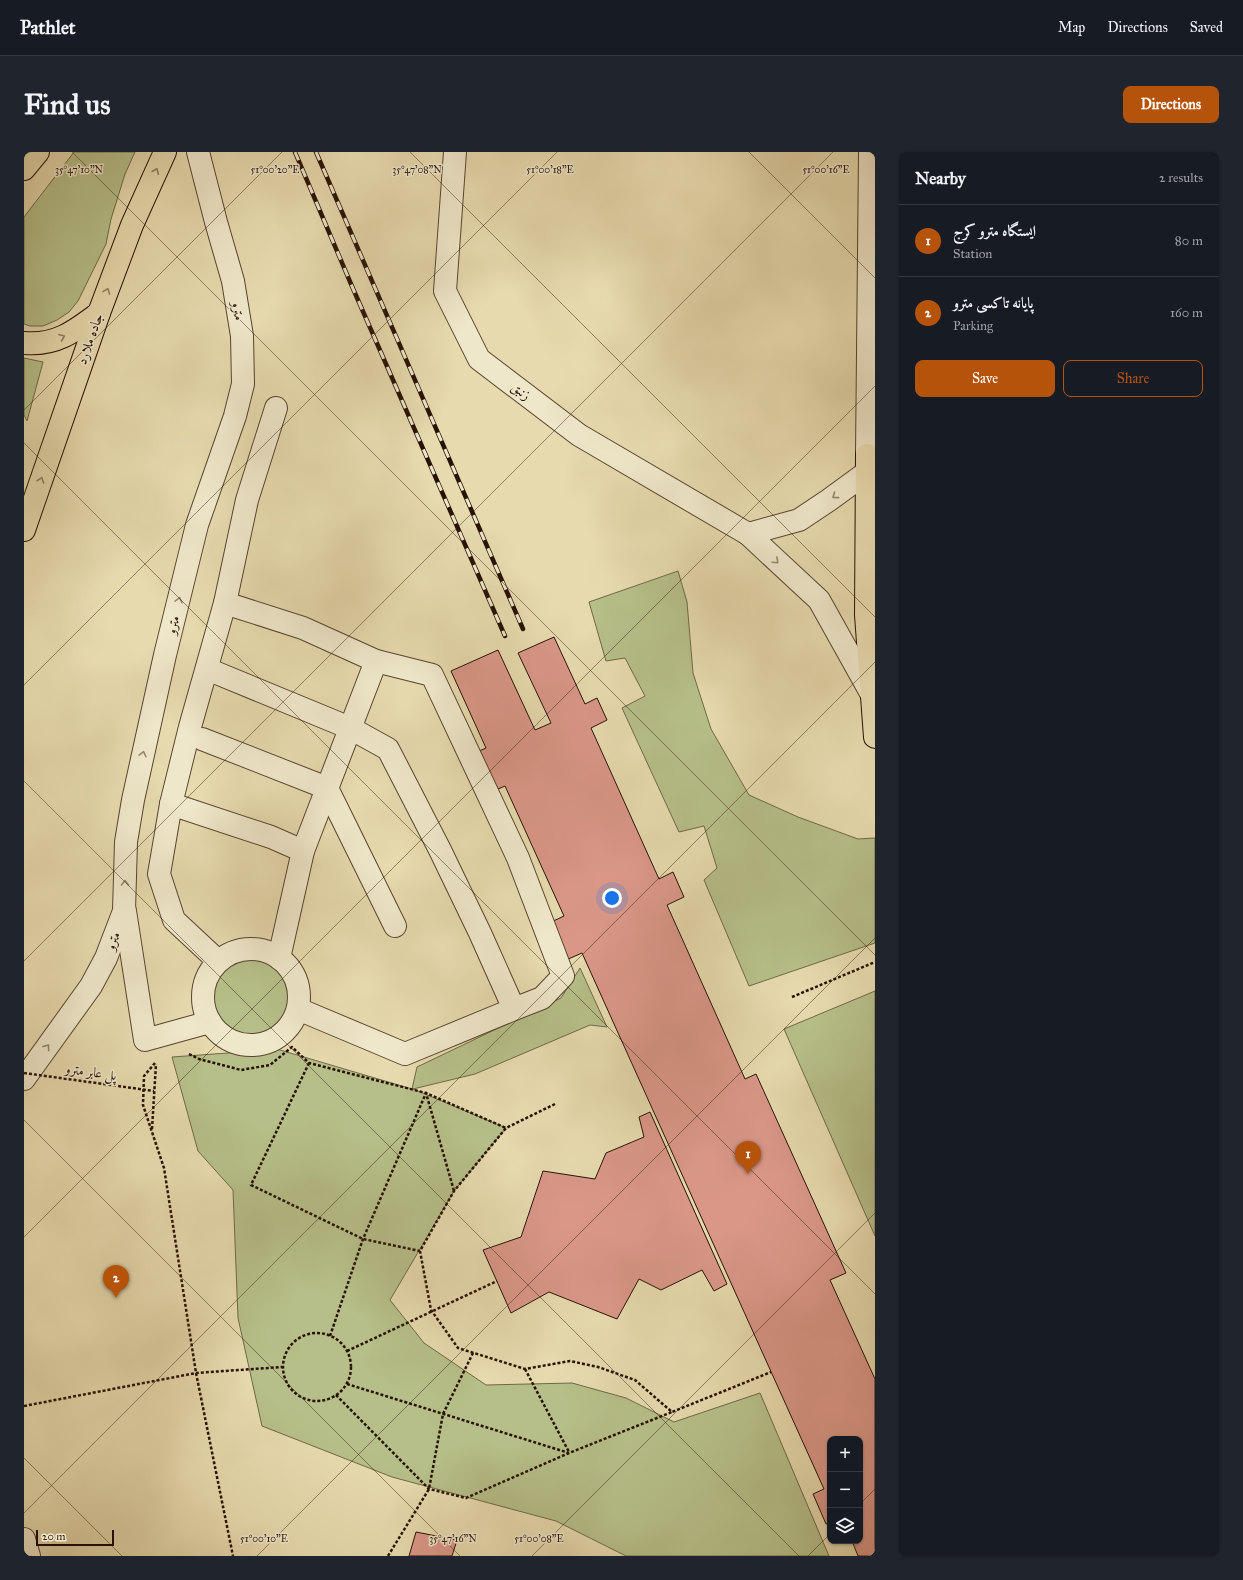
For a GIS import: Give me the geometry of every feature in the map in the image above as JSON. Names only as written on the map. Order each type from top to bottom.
[{"type":"main road","points":[[24,169],[38,152]]},
{"type":"main road","name":"جاده ملارد","points":[[24,530],[99,313],[132,225],[165,152]]},
{"type":"main road","points":[[24,343],[37,344],[60,338],[76,330],[99,313]]},
{"type":"main road","points":[[869,462],[866,615],[875,737]]},
{"type":"street","name":"مترو","points":[[24,1079],[91,986],[106,958],[124,911],[126,842],[133,800],[158,686],[197,525],[235,416],[243,384],[242,336],[233,281],[198,152]]},
{"type":"street","name":"زنبق","points":[[455,152],[445,291],[479,360],[579,435],[748,534],[819,600],[872,696]]},
{"type":"street","points":[[748,534],[799,520],[829,500],[869,462],[870,152]]},
{"type":"street","points":[[218,961],[174,920],[159,874],[171,804],[225,603],[247,500],[276,408]]},
{"type":"street","points":[[225,603],[303,628],[376,661],[432,675],[518,858],[562,976],[542,998],[406,1054],[298,1009]]},
{"type":"street","points":[[279,958],[303,851],[376,661]]},
{"type":"street","points":[[207,669],[350,728],[388,749],[440,850],[480,933],[514,1009]]},
{"type":"street","points":[[202,739],[327,788],[395,926]]},
{"type":"street","points":[[171,804],[271,837],[303,851]]},
{"type":"street","points":[[124,911],[145,1040],[210,1022]]},
{"type":"street","points":[[248,948],[264,950],[279,958],[290,968],[296,980],[299,995],[298,1009],[291,1023],[280,1035],[266,1042],[250,1045],[235,1042],[221,1034],[210,1022],[204,1007],[203,990],[208,974],[218,961],[232,952],[248,948]]},
{"type":"street","points":[[24,1540],[29,1556]]},
{"type":"path","points":[[792,997],[875,962]]},
{"type":"path","points":[[145,1040],[156,1063],[152,1131]]},
{"type":"path","points":[[185,1052],[199,1059],[241,1070],[270,1065],[292,1047],[309,1063],[426,1093],[506,1128]]},
{"type":"path","points":[[163,1060],[156,1063],[144,1076],[143,1105],[164,1168],[196,1373],[233,1556]]},
{"type":"path","points":[[309,1063],[251,1185],[363,1239],[420,1251]]},
{"type":"path","name":"پل عابر مترو","points":[[24,1073],[154,1091]]},
{"type":"path","points":[[426,1093],[454,1191]]},
{"type":"path","points":[[330,1336],[363,1239],[426,1093]]},
{"type":"path","points":[[555,1104],[506,1128],[454,1191],[420,1251],[431,1310],[458,1348],[525,1369],[570,1361],[598,1367],[635,1380],[672,1412]]},
{"type":"path","points":[[347,1351],[431,1310],[497,1281]]},
{"type":"path","points":[[319,1333],[330,1336],[340,1342],[347,1351],[351,1362],[350,1373],[347,1384],[340,1393],[330,1399],[319,1402],[298,1396],[289,1388],[284,1378],[282,1367],[284,1356],[289,1346],[298,1339],[308,1334],[319,1333]]},
{"type":"path","points":[[388,1556],[429,1488],[443,1414],[473,1353]]},
{"type":"path","points":[[24,1406],[196,1373],[282,1367]]},
{"type":"path","points":[[525,1369],[569,1453]]},
{"type":"path","points":[[336,1395],[429,1488],[466,1498],[569,1453],[771,1372]]},
{"type":"path","points":[[347,1384],[569,1453]]},
{"type":"green space","points":[[74,152],[135,152],[125,174],[111,219],[106,244],[78,301],[69,312],[57,320],[43,326],[30,326],[24,324],[24,217]]},
{"type":"green space","points":[[24,358],[43,362],[27,421],[24,415]]},
{"type":"green space","points":[[678,571],[687,602],[693,673],[711,729],[749,795],[798,817],[858,839],[875,838],[875,943],[749,986],[704,880],[717,868],[704,826],[679,832],[622,708],[645,696],[625,658],[606,661],[589,602]]},
{"type":"green space","points":[[251,959],[265,962],[278,970],[286,983],[289,997],[286,1011],[278,1024],[265,1032],[251,1035],[237,1032],[224,1024],[216,1011],[213,997],[216,983],[224,970],[237,962]]},
{"type":"green space","points":[[580,968],[607,1027],[590,1025],[475,1074],[413,1089],[506,1128],[454,1191],[390,1300],[424,1343],[486,1385],[572,1383],[626,1398],[674,1422],[760,1393],[829,1556],[626,1556],[556,1521],[392,1477],[262,1426],[238,1318],[233,1190],[198,1151],[172,1057],[242,1052],[270,1047],[412,1089],[417,1067],[561,998]]},
{"type":"green space","points":[[875,991],[875,1236],[784,1029]]},
{"type":"building","points":[[554,637],[585,704],[597,698],[607,720],[591,728],[659,879],[673,872],[684,897],[667,905],[745,1079],[756,1074],[846,1273],[830,1280],[875,1379],[875,1556],[858,1556],[853,1544],[863,1544],[863,1436],[827,1436],[826,1524],[813,1494],[824,1489],[582,953],[566,960],[549,923],[564,916],[505,786],[485,795],[468,756],[486,748],[451,671],[498,650],[535,730],[551,723],[518,653]]},
{"type":"building","points":[[650,1112],[727,1284],[714,1291],[702,1270],[661,1290],[639,1279],[617,1319],[549,1292],[511,1313],[483,1250],[521,1237],[543,1171],[595,1179],[606,1153],[644,1137],[639,1117]]},
{"type":"building","points":[[416,1532],[457,1540],[452,1556],[409,1556]]},
{"type":"railway","points":[[295,152],[505,636]]},
{"type":"railway","points":[[316,152],[523,629]]},
{"type":"place","name":"ایستگاه مترو کرج","points":[[748,1174]]},
{"type":"place","name":"پایانه تاکسی مترو","points":[[116,1298]]}]
